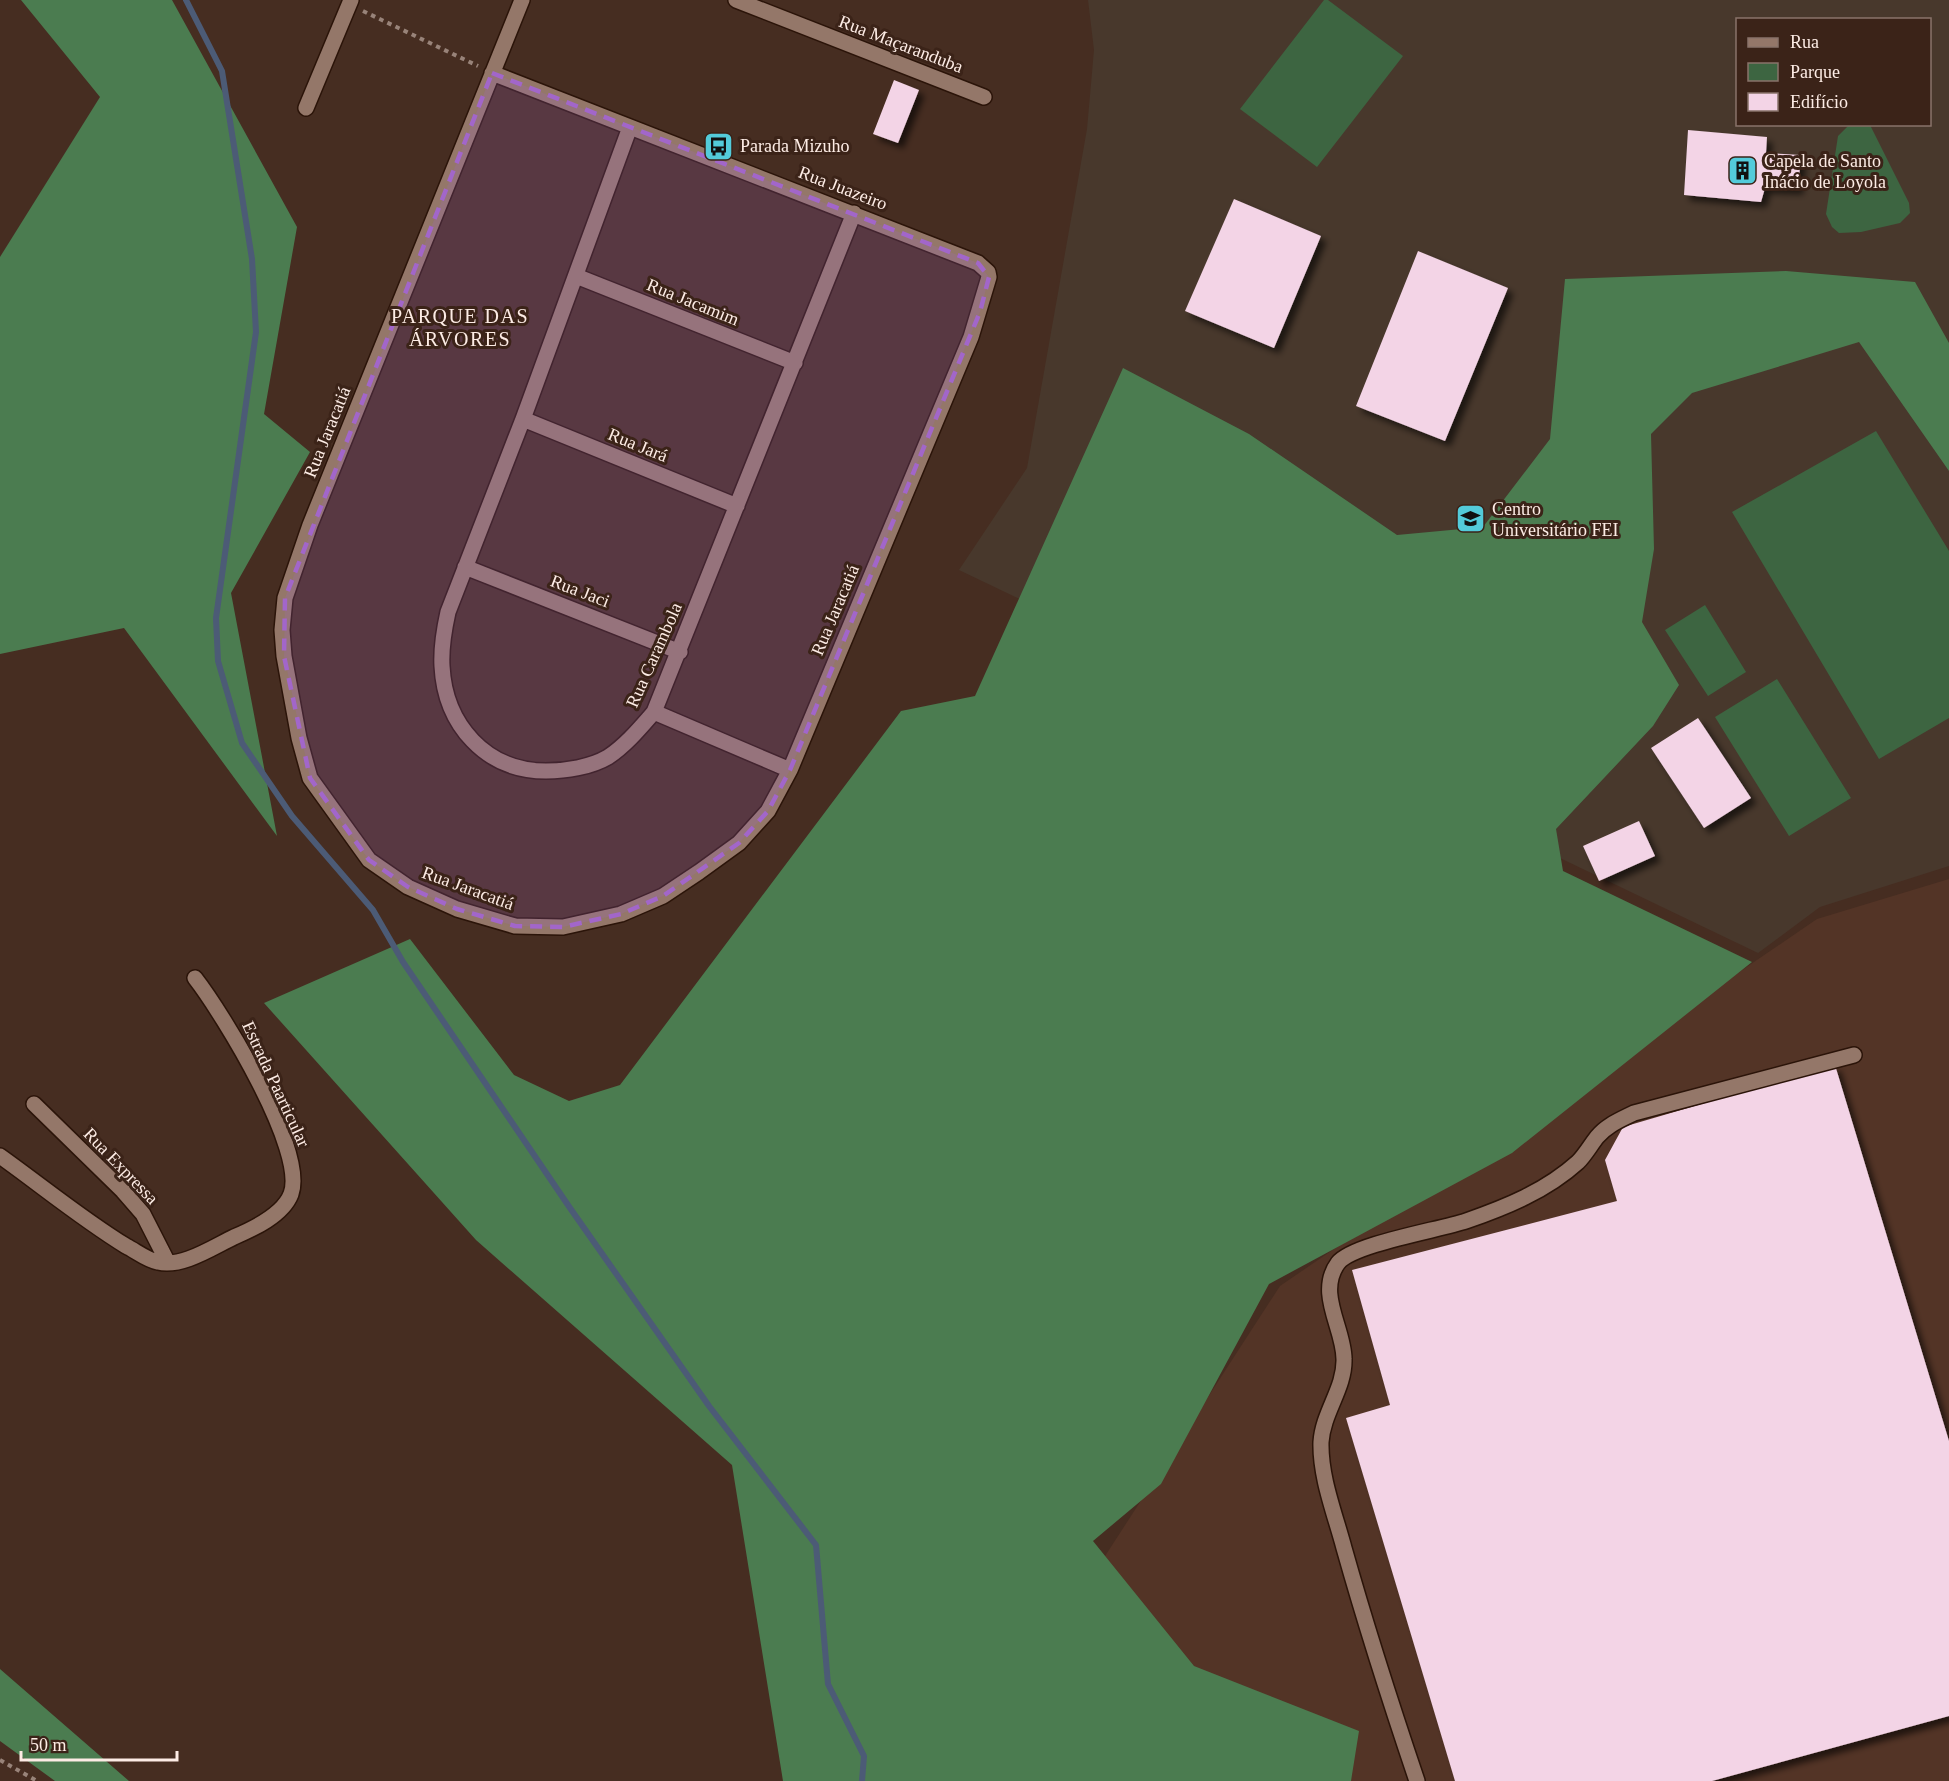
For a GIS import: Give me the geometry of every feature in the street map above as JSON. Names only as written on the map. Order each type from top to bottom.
[{"type":"street","name":"Rua Jaracatiá","points":[[522,0],[310,525],[285,598],[282,630],[284,656],[299,738],[310,778],[369,860],[408,887],[457,909],[515,926],[562,927],[621,914],[663,896],[739,843],[768,811],[790,770],[971,337],[989,278]]},
{"type":"street","name":"Rua Maçaranduba","points":[[736,0],[984,97]]},
{"type":"street","points":[[306,108],[350,2]]},
{"type":"street","name":"Rua Juazeiro","points":[[492,73],[978,263],[984,267],[989,278]]},
{"type":"street","name":"Rua Carambola","points":[[630,127],[523,419],[448,612],[442,640],[446,691],[461,724],[474,742],[494,759],[513,767],[538,771],[582,766],[606,758],[621,747],[654,712],[680,652],[854,213]]},
{"type":"street","name":"Rua Jacamim","points":[[576,276],[795,363]]},
{"type":"street","name":"Rua Jará","points":[[523,419],[737,506]]},
{"type":"street","name":"Rua Jaci","points":[[465,567],[680,652]]},
{"type":"street","points":[[654,712],[790,770]]},
{"type":"street","name":"Estrada Paarticular","points":[[168,1263],[200,1253],[268,1219],[291,1196],[294,1181],[286,1147],[264,1095],[230,1028],[195,978]]},
{"type":"street","points":[[1417,1781],[1373,1652],[1334,1513],[1322,1460],[1323,1425],[1344,1368],[1343,1346],[1330,1287],[1339,1262],[1349,1254],[1364,1248],[1439,1230],[1518,1202],[1563,1174],[1580,1160],[1609,1125],[1634,1113],[1854,1055]]},
{"type":"street","name":"Rua Expressa","points":[[34,1104],[123,1191],[143,1214],[168,1263]]},
{"type":"street","points":[[0,1156],[110,1236],[156,1262],[168,1263]]},
{"type":"path","points":[[350,2],[492,73]]},
{"type":"path","points":[[0,1760],[37,1781]]},
{"type":"highlighted area","points":[[492,73],[978,263],[989,277],[980,312],[790,770],[768,811],[739,843],[663,896],[621,914],[563,927],[515,926],[457,909],[408,887],[369,860],[310,778],[284,656],[285,598]]},
{"type":"shaded area","name":"Centro Universitário FEI","points":[[1088,0],[1949,0],[1949,866],[1820,907],[1758,953],[959,570],[1027,468],[1087,129],[1094,50]]},
{"type":"shaded area","points":[[1949,879],[1949,1781],[977,1781],[1039,1658],[1280,1286],[1817,919]]},
{"type":"green space","points":[[21,0],[172,0],[297,227],[264,414],[310,452],[231,593],[277,836],[124,628],[0,654],[0,257],[100,97]]},
{"type":"green space","points":[[1324,0],[1328,0],[1403,56],[1317,167],[1240,109]]},
{"type":"green space","points":[[1848,126],[1870,126],[1909,203],[1910,213],[1900,223],[1861,232],[1839,233],[1832,227],[1826,214],[1838,136]]},
{"type":"green space","points":[[1786,271],[1915,282],[1949,343],[1949,471],[1859,342],[1692,393],[1651,434],[1654,549],[1642,622],[1679,685],[1653,726],[1556,829],[1563,871],[1752,962],[1512,1153],[1269,1284],[1161,1484],[1093,1541],[1194,1666],[1359,1731],[1351,1781],[783,1781],[732,1465],[476,1240],[264,1003],[410,939],[514,1075],[569,1101],[620,1085],[901,711],[975,696],[1123,368],[1249,434],[1397,535],[1483,527],[1550,439],[1565,279]]},
{"type":"green space","points":[[1876,431],[1949,551],[1949,718],[1879,759],[1732,512]]},
{"type":"green space","points":[[1705,605],[1746,672],[1708,696],[1665,630]]},
{"type":"green space","points":[[1777,679],[1851,798],[1789,836],[1715,717]]},
{"type":"green space","points":[[0,1669],[129,1781],[55,1781],[0,1741]]},
{"type":"building","points":[[894,80],[919,90],[898,143],[873,134]]},
{"type":"building","name":"Capela de Santo Inácio de Loyola","points":[[1688,130],[1767,137],[1766,153],[1801,155],[1798,189],[1765,188],[1761,202],[1684,195]]},
{"type":"building","points":[[1234,199],[1321,236],[1274,348],[1185,311]]},
{"type":"building","points":[[1418,251],[1508,288],[1445,441],[1356,406]]},
{"type":"building","points":[[1698,718],[1751,798],[1704,828],[1651,748]]},
{"type":"building","points":[[1639,821],[1655,856],[1599,881],[1583,846]]},
{"type":"building","points":[[1835,1065],[1949,1441],[1949,1716],[1712,1781],[1455,1781],[1346,1418],[1390,1405],[1352,1270],[1617,1201],[1605,1160],[1623,1127]]},
{"type":"waterway","points":[[186,0],[222,71],[252,259],[256,332],[216,618],[218,661],[242,743],[292,816],[373,910],[403,962],[570,1208],[709,1406],[816,1545],[828,1684],[864,1756],[862,1781]]},
{"type":"place","name":"Parada Mizuho","points":[[719,146]]},
{"type":"place","name":"Capela de Santo Inácio de Loyola","points":[[1743,171]]},
{"type":"place","name":"Centro Universitário FEI","points":[[1471,519]]},
{"type":"district","name":"PARQUE DAS ÁRVORES","points":[[460,328]]}]
